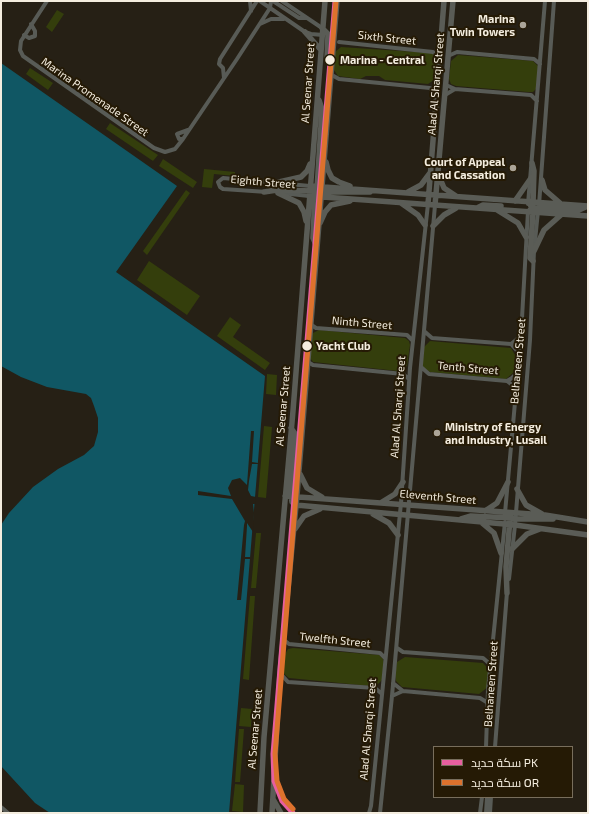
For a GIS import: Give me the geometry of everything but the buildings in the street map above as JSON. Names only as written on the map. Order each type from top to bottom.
[{"type":"street","points":[[32,24],[35,31],[35,36],[29,38],[24,35],[47,1]]},
{"type":"street","points":[[250,1],[251,11]]},
{"type":"street","points":[[224,78],[223,68],[219,64],[220,59],[258,1],[305,32],[311,34],[328,35]]},
{"type":"street","points":[[190,129],[178,133],[178,138],[183,139],[190,129],[260,24],[270,8],[272,1],[299,18],[307,18]]},
{"type":"street","points":[[282,1],[322,28],[328,35]]},
{"type":"street","name":"Al Seenar Street","points":[[322,28],[325,1]]},
{"type":"street","name":"Al Seenar Street","points":[[291,496],[299,471],[318,227],[312,157],[321,50],[328,35],[337,1]]},
{"type":"street","name":"Alad Al Sharqi Street","points":[[369,813],[371,806],[400,515],[412,341],[429,194],[438,96],[444,1]]},
{"type":"street","name":"Alad Al Sharqi Street","points":[[380,813],[394,683],[452,1]]},
{"type":"street","name":"Belhaneen Street","points":[[487,746],[488,690],[501,553],[517,489],[530,340],[534,251],[531,178],[545,1]]},
{"type":"street","name":"Belhaneen Street","points":[[495,746],[507,593],[512,550],[508,482],[521,336],[526,238],[533,207],[542,180],[546,101],[554,1]]},
{"type":"street","points":[[260,24],[271,19],[285,20]]},
{"type":"street","points":[[305,32],[321,50]]},
{"type":"street","name":"Marina Promenade Street","points":[[24,35],[20,50],[23,56],[30,63],[154,148],[165,152],[175,149],[183,139]]},
{"type":"street","name":"Al Seenar Street","points":[[260,813],[264,737],[291,496],[296,435],[291,428],[308,225],[324,157],[331,65],[328,35]]},
{"type":"street","name":"Sixth Street","points":[[339,42],[433,52]]},
{"type":"street","points":[[440,59],[433,52],[441,45]]},
{"type":"street","points":[[449,45],[457,52]]},
{"type":"street","points":[[448,56],[457,52],[534,59],[540,65]]},
{"type":"street","points":[[534,59],[541,53]]},
{"type":"street","points":[[223,68],[231,68]]},
{"type":"street","points":[[330,74],[339,79],[430,88],[438,96]]},
{"type":"street","points":[[329,84],[339,79]]},
{"type":"street","points":[[430,88],[439,81]]},
{"type":"street","points":[[446,84],[455,89],[531,96],[537,102]]},
{"type":"street","points":[[445,95],[455,89]]},
{"type":"street","points":[[531,96],[538,89]]},
{"type":"street","points":[[316,248],[313,238],[322,109],[318,98]]},
{"type":"street","points":[[279,182],[303,176],[308,169],[312,157]]},
{"type":"street","points":[[324,157],[332,178],[358,189]]},
{"type":"street","points":[[532,163],[534,171],[530,258],[533,261]]},
{"type":"street","points":[[408,192],[421,185],[430,173]]},
{"type":"street","points":[[438,176],[444,188],[456,196]]},
{"type":"street","name":"Eighth Street","points":[[588,206],[562,204],[533,207],[495,209],[457,208],[356,198],[316,191],[279,182],[223,178],[218,182],[220,187],[223,189],[278,193],[316,191],[358,189],[515,200],[533,207],[562,214],[588,216]]},
{"type":"street","points":[[515,200],[531,178]]},
{"type":"street","points":[[542,180],[545,190],[549,196],[562,204]]},
{"type":"street","points":[[264,192],[277,190],[363,193],[382,190]]},
{"type":"street","points":[[278,193],[298,203],[304,212],[308,225]]},
{"type":"street","points":[[318,227],[325,212],[331,205],[356,198]]},
{"type":"street","points":[[399,202],[418,215],[425,225]]},
{"type":"street","points":[[477,208],[483,205],[579,210],[588,206]]},
{"type":"street","points":[[433,226],[444,215],[457,208]]},
{"type":"street","points":[[495,209],[518,223],[526,238]]},
{"type":"street","points":[[534,251],[544,230],[562,214]]},
{"type":"street","name":"Ninth Street","points":[[310,324],[316,328],[407,335],[413,330]]},
{"type":"street","name":"Ninth Street","points":[[309,332],[316,328]]},
{"type":"street","points":[[424,331],[432,338],[511,344],[521,336]]},
{"type":"street","name":"Ninth Street","points":[[407,335],[412,341]]},
{"type":"street","points":[[423,345],[432,338]]},
{"type":"street","points":[[511,344],[519,353]]},
{"type":"street","points":[[308,362],[313,365],[403,374],[409,379]]},
{"type":"street","points":[[307,370],[313,365]]},
{"type":"street","name":"Tenth Street","points":[[421,366],[428,374],[507,381],[512,383],[516,388]]},
{"type":"street","points":[[403,374],[410,368]]},
{"type":"street","name":"Tenth Street","points":[[507,381],[518,373]]},
{"type":"street","name":"Tenth Street","points":[[420,381],[428,374]]},
{"type":"street","points":[[299,471],[307,488],[324,498]]},
{"type":"street","points":[[381,502],[395,494],[403,482]]},
{"type":"street","points":[[485,511],[497,503],[508,482]]},
{"type":"street","points":[[517,489],[526,505],[546,515]]},
{"type":"street","points":[[291,496],[292,502],[296,505]]},
{"type":"street","name":"Eleventh Street","points":[[291,496],[401,503],[485,511],[544,528],[588,535]]},
{"type":"street","name":"Al Seenar Street","points":[[272,813],[280,672],[296,505]]},
{"type":"street","name":"Eleventh Street","points":[[296,505],[480,522],[546,515],[588,522]]},
{"type":"street","points":[[294,533],[304,516],[322,508]]},
{"type":"street","points":[[369,512],[387,520],[394,527],[398,535]]},
{"type":"street","points":[[459,520],[471,516],[538,520],[559,517]]},
{"type":"street","points":[[507,593],[506,567],[510,519]]},
{"type":"street","points":[[480,522],[491,529],[501,553]]},
{"type":"street","points":[[512,550],[527,534],[544,528]]},
{"type":"street","name":"Twelfth Street","points":[[284,640],[289,644],[380,653],[385,658]]},
{"type":"street","name":"Twelfth Street","points":[[283,649],[289,644]]},
{"type":"street","name":"Twelfth Street","points":[[380,653],[386,648]]},
{"type":"street","points":[[396,648],[403,652],[483,658],[491,665]]},
{"type":"street","points":[[483,658],[492,650]]},
{"type":"street","points":[[396,657],[403,652]]},
{"type":"street","points":[[280,672],[288,682]]},
{"type":"street","points":[[279,689],[288,682],[376,688],[382,694]]},
{"type":"street","points":[[376,688],[383,682]]},
{"type":"street","points":[[394,683],[403,691]]},
{"type":"street","points":[[480,698],[488,690]]},
{"type":"street","points":[[392,696],[403,691],[480,698],[488,703]]},
{"type":"street","points":[[272,797],[281,813]]},
{"type":"street","points":[[479,813],[482,798]]},
{"type":"street","points":[[486,813],[487,798]]},
{"type":"street","points":[[491,798],[490,806],[492,813]]},
{"type":"street","points":[[1,807],[8,813]]},
{"type":"green space","points":[[57,10],[64,14],[52,32],[46,27]]},
{"type":"green space","points":[[341,47],[431,53],[435,55],[437,61],[434,80],[428,84],[385,80],[379,76],[366,76],[360,79],[338,76],[334,70],[335,52]]},
{"type":"green space","points":[[458,55],[533,61],[539,67],[537,88],[533,92],[528,92],[456,86],[451,84],[449,79],[451,61]]},
{"type":"green space","points":[[30,68],[53,83],[48,90],[26,74]]},
{"type":"green space","points":[[110,123],[158,155],[153,161],[106,129]]},
{"type":"green space","points":[[163,159],[197,182],[193,188],[159,166]]},
{"type":"green space","points":[[204,169],[235,172],[235,176],[214,174],[212,188],[202,187]]},
{"type":"green space","points":[[186,190],[190,193],[147,255],[143,251]]},
{"type":"green space","points":[[149,261],[200,296],[187,315],[137,280]]},
{"type":"green space","points":[[230,317],[241,325],[233,337],[270,363],[265,370],[217,336]]},
{"type":"green space","points":[[319,330],[405,338],[409,341],[410,345],[407,366],[398,371],[313,362],[309,357],[311,334]]},
{"type":"green space","points":[[430,341],[511,348],[515,355],[514,372],[506,379],[430,372],[422,367],[424,347]]},
{"type":"green space","points":[[267,374],[277,375],[276,395],[266,394]]},
{"type":"green space","points":[[264,426],[272,427],[266,498],[258,497]]},
{"type":"green space","points":[[256,533],[261,533],[256,588],[251,588]]},
{"type":"green space","points":[[250,596],[255,596],[249,680],[243,679]]},
{"type":"green space","points":[[293,648],[379,655],[383,659],[384,663],[382,680],[377,685],[370,686],[289,678],[283,673],[284,656],[288,649]]},
{"type":"green space","points":[[405,657],[483,663],[490,671],[488,687],[479,694],[402,687],[396,681],[395,675],[397,662]]},
{"type":"green space","points":[[241,708],[252,709],[251,727],[239,726]]},
{"type":"green space","points":[[239,729],[244,729],[240,782],[235,782]]},
{"type":"green space","points":[[235,784],[244,785],[243,812],[232,811]]},
{"type":"water","points":[[1,63],[177,186],[116,272],[265,376],[229,813],[50,813],[35,803],[1,766],[1,525],[9,513],[33,487],[58,469],[84,455],[94,446],[98,432],[98,418],[91,398],[86,394],[47,387],[21,377],[1,366]]},
{"type":"pier","points":[[251,431],[254,431],[252,462],[258,464],[252,464],[248,490],[251,496],[256,497],[255,504],[253,504],[253,532],[247,523],[245,557],[250,557],[250,559],[245,559],[241,600],[237,600],[245,521],[232,499],[198,495],[198,491],[231,496],[228,488],[232,480],[240,478],[247,485]]},
{"type":"rail line","name":"PK","points":[[293,813],[282,801],[274,781],[273,754],[335,1]]},
{"type":"rail line","name":"OR","points":[[293,809],[284,799],[277,781],[275,754],[336,1]]},
{"type":"place","name":"Marina Twin Towers","points":[[523,25]]},
{"type":"place","name":"Marina - Central","points":[[330,60]]},
{"type":"place","name":"Court of Appeal and Cassation","points":[[513,168]]},
{"type":"place","name":"Yacht Club","points":[[307,346]]},
{"type":"place","name":"Ministry of Energy and Industry, Lusail","points":[[437,433]]}]
